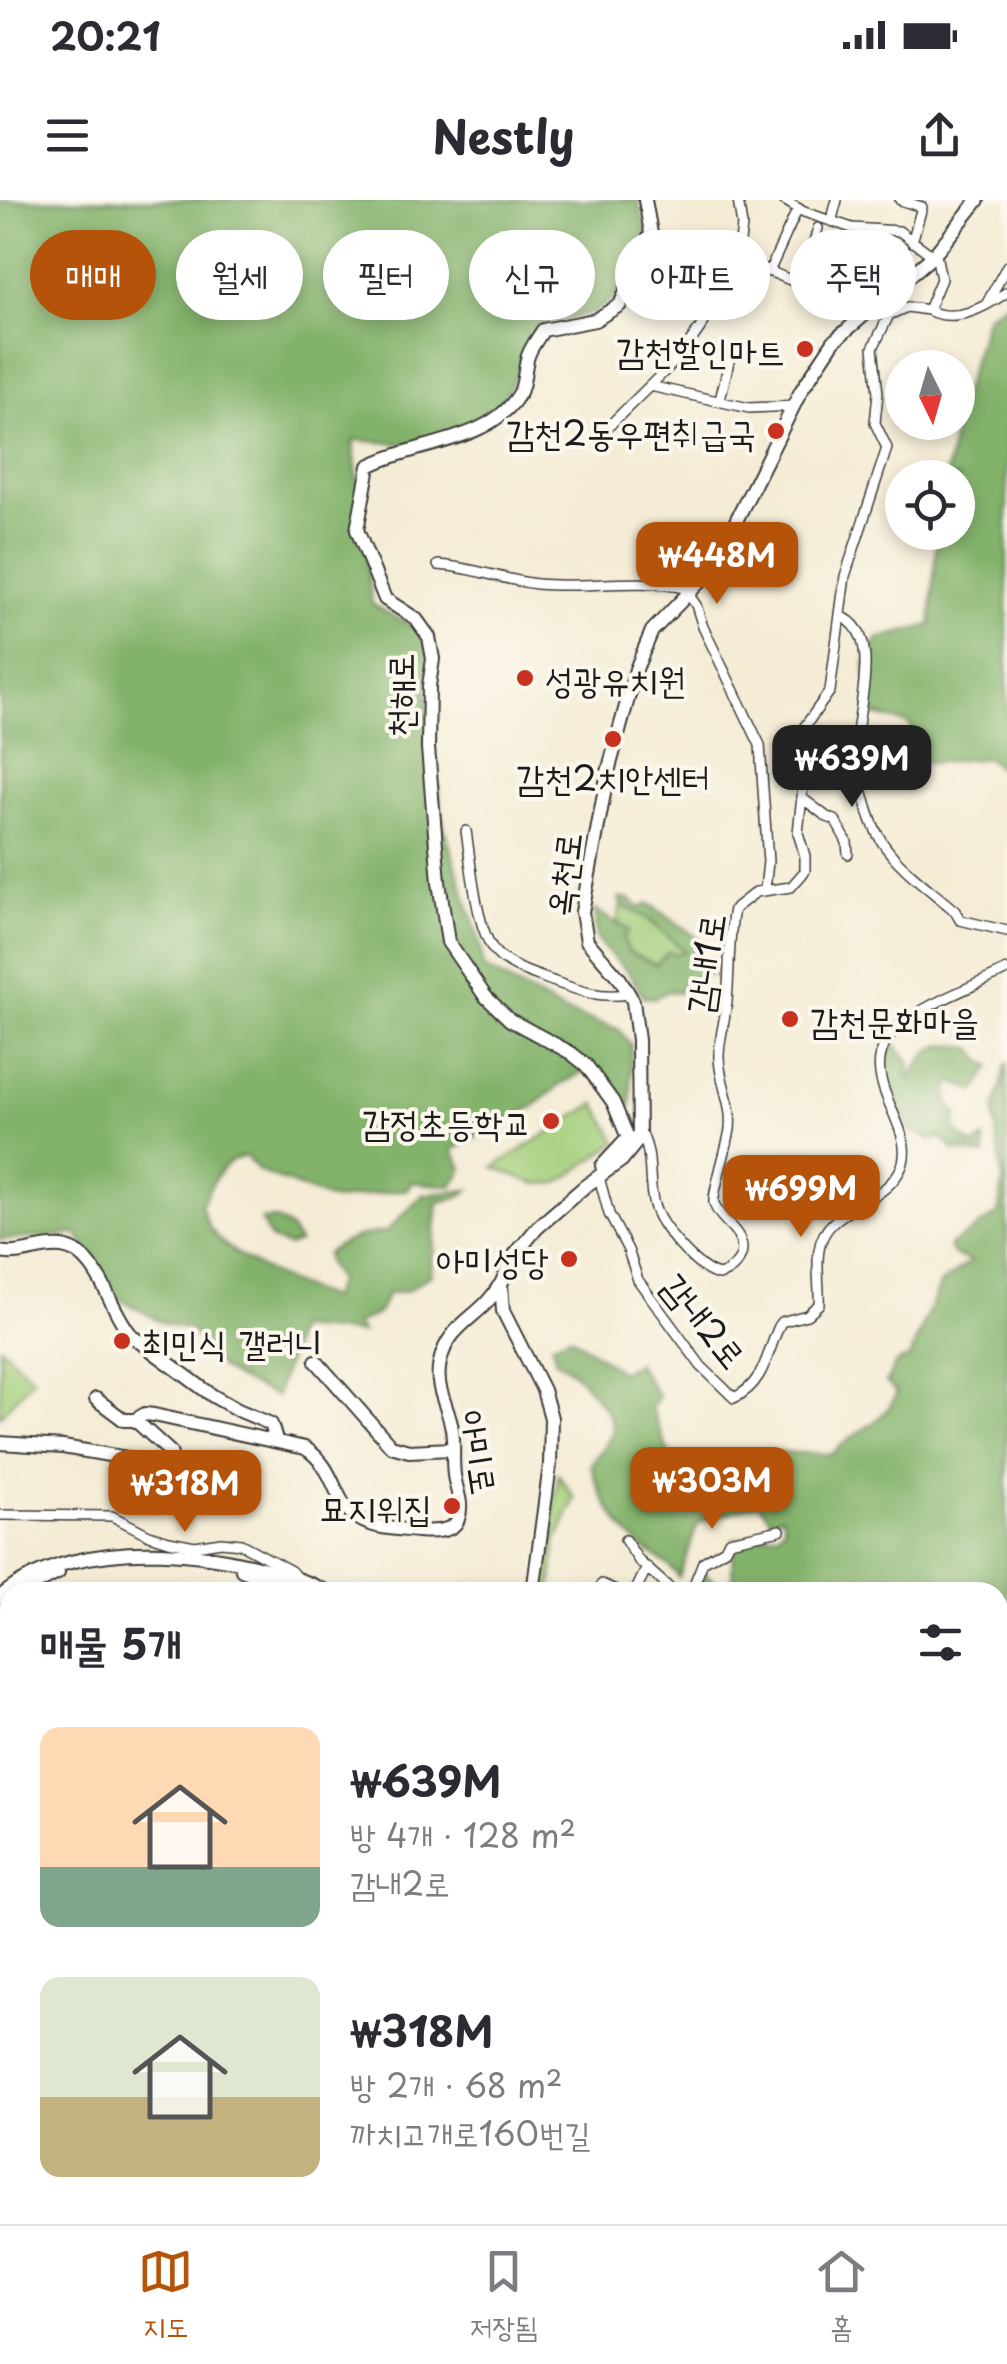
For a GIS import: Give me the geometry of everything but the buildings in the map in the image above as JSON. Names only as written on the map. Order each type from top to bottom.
[{"type":"street","name":"천해로","points":[[601,1176],[602,1164],[628,1138],[614,1102],[572,1053],[510,1020],[485,996],[448,942],[428,748],[434,660],[429,637],[416,619],[386,599],[357,530],[369,466],[394,453],[448,440],[492,422],[520,393],[529,352],[543,330],[594,320],[620,305],[651,233],[645,200]]},
{"type":"street","points":[[738,200],[742,230]]},
{"type":"street","points":[[784,200],[852,228],[883,230]]},
{"type":"street","points":[[832,219],[836,200]]},
{"type":"street","points":[[900,200],[923,204],[915,230]]},
{"type":"street","name":"옥천로","points":[[640,1131],[638,1040],[629,994],[587,941],[582,923],[608,772],[636,669],[652,631],[705,578],[724,548],[795,406],[834,340],[934,255],[978,200]]},
{"type":"street","points":[[770,268],[798,208]]},
{"type":"street","points":[[770,273],[802,286],[818,228]]},
{"type":"street","points":[[916,244],[934,255],[941,268],[941,280],[928,310],[939,316],[957,316],[1007,292]]},
{"type":"street","points":[[987,304],[1007,266]]},
{"type":"street","name":"감내1로","points":[[640,1131],[650,1160],[653,1202],[660,1219],[704,1270],[719,1276],[726,1273],[740,1258],[742,1245],[718,1211],[714,1197],[730,1128],[719,1052],[727,1003],[732,922],[736,905],[765,889],[770,892],[792,887],[803,876],[805,856],[798,833],[803,728],[830,692],[850,556],[887,448],[875,423],[878,392],[874,348],[889,315],[896,310],[928,310]]},
{"type":"street","points":[[609,426],[682,354],[704,320]]},
{"type":"street","points":[[720,400],[732,349]]},
{"type":"street","points":[[650,386],[749,408],[795,406]]},
{"type":"street","points":[[438,565],[537,584],[596,586],[649,582],[684,588],[696,605],[760,745],[768,862],[765,889]]},
{"type":"street","points":[[840,616],[860,636],[865,695],[856,751],[862,785],[880,839],[960,920],[1007,932]]},
{"type":"street","points":[[802,798],[835,820],[848,842],[848,854]]},
{"type":"street","points":[[466,831],[482,916],[490,945],[499,957],[594,997],[629,994]]},
{"type":"street","name":"감내2로","points":[[601,1176],[610,1214],[638,1280],[701,1366],[734,1398],[742,1394],[765,1368],[781,1322],[807,1315],[818,1304],[819,1247],[837,1217],[872,1200],[902,1167],[904,1141],[881,1086],[880,1059],[892,1036],[909,1020],[1007,970]]},
{"type":"street","points":[[534,1582],[550,1464],[551,1418],[543,1390],[500,1302],[501,1284],[513,1257],[528,1238],[630,1153],[640,1131]]},
{"type":"street","points":[[0,1252],[24,1254],[49,1246],[68,1247],[80,1254],[90,1263],[132,1337],[214,1396],[271,1424],[276,1440]]},
{"type":"street","name":"아미로","points":[[96,1399],[124,1420],[154,1415],[305,1448],[324,1462],[340,1498],[360,1520],[376,1527],[428,1532],[451,1528],[458,1520],[461,1501],[451,1448],[452,1429],[438,1382],[440,1364],[449,1337],[501,1284]]},
{"type":"street","points":[[479,1310],[491,1308],[505,1314]]},
{"type":"street","points":[[316,1360],[391,1446],[409,1452],[451,1448]]},
{"type":"street","name":"아미로","points":[[0,1443],[63,1447],[159,1466],[173,1462],[170,1452],[135,1420]]},
{"type":"street","points":[[0,1515],[112,1516],[169,1541],[195,1546],[241,1544],[297,1577]]},
{"type":"street","points":[[695,1582],[703,1562],[729,1542],[780,1530]]},
{"type":"street","points":[[625,1540],[631,1552],[663,1582]]},
{"type":"street","points":[[21,1582],[67,1561],[126,1554],[214,1558],[307,1582]]},
{"type":"street","points":[[41,1582],[69,1568],[129,1563],[214,1566],[244,1570],[276,1582]]},
{"type":"street","points":[[639,1582],[646,1567]]},
{"type":"green space","points":[[0,200],[638,200],[646,230],[615,230],[615,299],[595,312],[595,230],[469,230],[469,320],[561,320],[543,324],[494,416],[421,445],[353,440],[372,604],[417,629],[426,643],[426,688],[443,824],[484,968],[565,1012],[618,1029],[631,1045],[631,1106],[628,1109],[593,1066],[533,1107],[452,1150],[463,1169],[452,1186],[411,1182],[407,1189],[337,1200],[259,1171],[246,1156],[230,1162],[218,1174],[201,1206],[210,1228],[248,1261],[331,1298],[338,1280],[326,1254],[354,1238],[386,1232],[423,1195],[468,1190],[458,1198],[438,1202],[431,1274],[407,1291],[387,1294],[378,1313],[356,1324],[361,1333],[297,1328],[276,1396],[227,1373],[210,1357],[193,1331],[164,1323],[118,1298],[77,1234],[0,1240]]},
{"type":"green space","points":[[1007,303],[1007,776],[988,758],[916,764],[910,724],[868,713],[865,664],[877,639],[931,625],[936,550],[975,550],[975,460],[949,460],[953,440],[975,440],[975,354],[987,315]]},
{"type":"green space","points":[[619,898],[630,899],[639,908],[649,904],[695,936],[702,945],[698,954],[704,967],[716,968],[714,973],[697,977],[678,993],[668,991],[655,998],[644,997],[629,973],[600,944],[595,910],[629,931],[623,938],[629,952],[656,965],[668,952],[685,951],[647,918],[621,905]]},
{"type":"green space","points":[[621,905],[647,918],[685,951],[656,965],[629,953],[623,938],[629,931],[617,921]]},
{"type":"green space","points":[[892,1041],[909,1061],[910,1079],[923,1059],[942,1046],[974,1049],[991,1066],[976,1091],[951,1082],[948,1092],[949,1106],[957,1113],[955,1130],[973,1146],[984,1139],[985,1155],[954,1150],[941,1137],[932,1140],[909,1130],[891,1098],[884,1075],[886,1052]]},
{"type":"green space","points":[[1007,1062],[1007,1582],[732,1582],[733,1540],[778,1533],[784,1526],[782,1515],[772,1520],[758,1503],[698,1523],[679,1577],[633,1538],[603,1498],[591,1464],[611,1436],[612,1422],[581,1380],[556,1361],[552,1344],[570,1336],[621,1372],[636,1363],[659,1397],[651,1408],[671,1459],[694,1464],[767,1452],[832,1454],[891,1404],[897,1393],[886,1382],[896,1363],[909,1358],[941,1283],[971,1261],[954,1255],[949,1246],[998,1214],[1003,1182],[994,1113]]},
{"type":"green space","points":[[596,1103],[617,1142],[559,1183],[536,1184],[494,1167]]},
{"type":"green space","points":[[275,1219],[289,1228],[299,1242],[288,1246],[270,1239],[261,1220]]},
{"type":"green space","points":[[0,1346],[33,1378],[0,1416]]},
{"type":"green space","points":[[558,1474],[575,1499],[556,1542],[552,1582],[545,1582]]},
{"type":"green space","points":[[702,1571],[715,1582],[697,1582]]},
{"type":"place","name":"감천할인마트","points":[[805,349]]},
{"type":"place","name":"감천2동우편취급국","points":[[776,431]]},
{"type":"place","name":"성광유치원","points":[[525,678]]},
{"type":"place","name":"감천2치안센터","points":[[613,739]]},
{"type":"place","name":"감천문화마을","points":[[790,1019]]},
{"type":"place","name":"감정초등학교","points":[[551,1121]]},
{"type":"place","name":"아미성당","points":[[569,1259]]},
{"type":"place","name":"최민식 갤러니","points":[[122,1341]]},
{"type":"place","name":"묘지위집","points":[[452,1506]]}]
